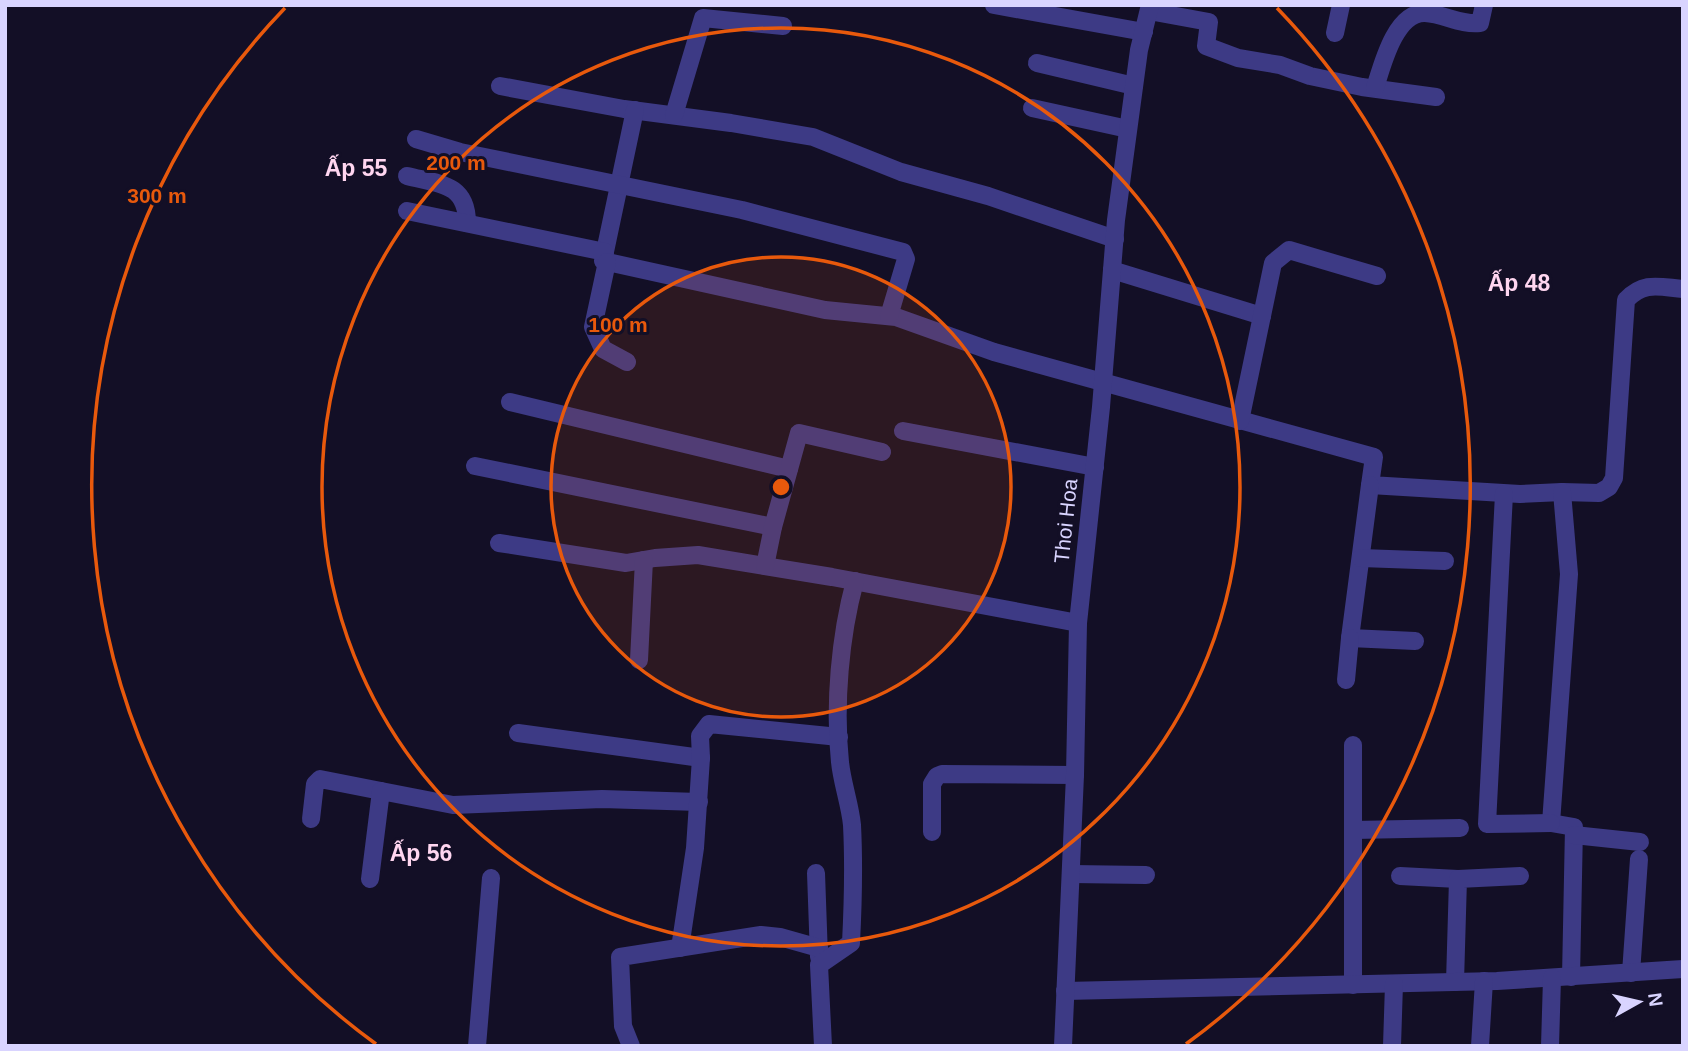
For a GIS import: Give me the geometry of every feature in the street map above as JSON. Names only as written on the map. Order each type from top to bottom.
[{"type":"street","points":[[993,5],[1144,33]]},
{"type":"street","points":[[1335,33],[1341,5]]},
{"type":"street","points":[[1375,88],[1388,49],[1401,26],[1410,17],[1424,13],[1465,23],[1480,23],[1484,5]]},
{"type":"street","points":[[1149,8],[1209,22],[1206,46],[1238,58],[1280,65],[1310,76],[1436,97]]},
{"type":"street","name":"Thoi Hoa","points":[[1063,1046],[1075,775],[1078,623],[1115,239],[1134,86],[1149,8]]},
{"type":"street","points":[[674,115],[703,18],[783,26]]},
{"type":"street","points":[[1037,63],[1134,86]]},
{"type":"street","points":[[500,86],[813,137],[901,172],[988,196],[1115,239]]},
{"type":"street","points":[[1032,108],[1128,129]]},
{"type":"street","points":[[626,362],[603,349],[593,327],[635,110]]},
{"type":"street","points":[[416,139],[484,157],[742,210],[903,252],[906,259],[889,316]]},
{"type":"street","points":[[407,176],[455,190],[463,197],[467,208],[467,223]]},
{"type":"street","points":[[407,211],[467,223],[825,310],[889,316],[994,352],[1374,457],[1346,680]]},
{"type":"street","points":[[1240,421],[1273,263],[1289,250],[1377,276]]},
{"type":"street","points":[[1112,271],[1262,316]]},
{"type":"street","points":[[1370,485],[1504,494],[1599,493],[1609,487],[1614,478],[1626,300],[1636,290],[1648,286],[1683,289]]},
{"type":"street","points":[[510,402],[599,421],[789,469]]},
{"type":"street","points":[[903,431],[1095,467]]},
{"type":"street","points":[[765,566],[799,433],[882,452]]},
{"type":"street","points":[[475,466],[773,527]]},
{"type":"street","points":[[1551,823],[1569,574],[1562,492]]},
{"type":"street","points":[[1504,494],[1487,824],[1551,823],[1574,827],[1571,977]]},
{"type":"street","points":[[499,543],[626,563],[698,555],[1078,623]]},
{"type":"street","points":[[1361,558],[1445,561]]},
{"type":"street","points":[[639,660],[644,560]]},
{"type":"street","points":[[819,957],[851,943],[852,822],[840,763],[839,737],[841,666],[847,612],[855,581]]},
{"type":"street","points":[[1350,638],[1415,642]]},
{"type":"street","points":[[680,948],[690,888],[699,802],[700,736],[709,724],[839,737]]},
{"type":"street","points":[[518,733],[701,758]]},
{"type":"street","points":[[1353,744],[1353,985]]},
{"type":"street","points":[[932,831],[932,784],[937,776],[942,774],[1075,775]]},
{"type":"street","points":[[310,819],[315,784],[320,779],[453,804],[602,799],[699,802]]},
{"type":"street","points":[[370,879],[381,791]]},
{"type":"street","points":[[1353,830],[1460,828]]},
{"type":"street","points":[[1574,835],[1639,850],[1631,973]]},
{"type":"street","points":[[816,873],[823,1046]]},
{"type":"street","points":[[1070,874],[1146,875]]},
{"type":"street","points":[[1400,876],[1458,879],[1520,876]]},
{"type":"street","points":[[477,1046],[491,878]]},
{"type":"street","points":[[1455,982],[1458,879]]},
{"type":"street","points":[[631,1046],[623,1026],[620,957],[761,935],[780,937],[819,957]]},
{"type":"street","points":[[1065,991],[1455,982],[1683,969]]},
{"type":"street","points":[[1550,1046],[1552,978]]},
{"type":"street","points":[[1480,1046],[1483,981]]},
{"type":"street","points":[[1392,1046],[1394,984]]},
{"type":"district","name":"Ấp 55","points":[[356,168]]},
{"type":"district","name":"Ấp 48","points":[[1519,283]]},
{"type":"district","name":"Ấp 56","points":[[421,853]]}]
